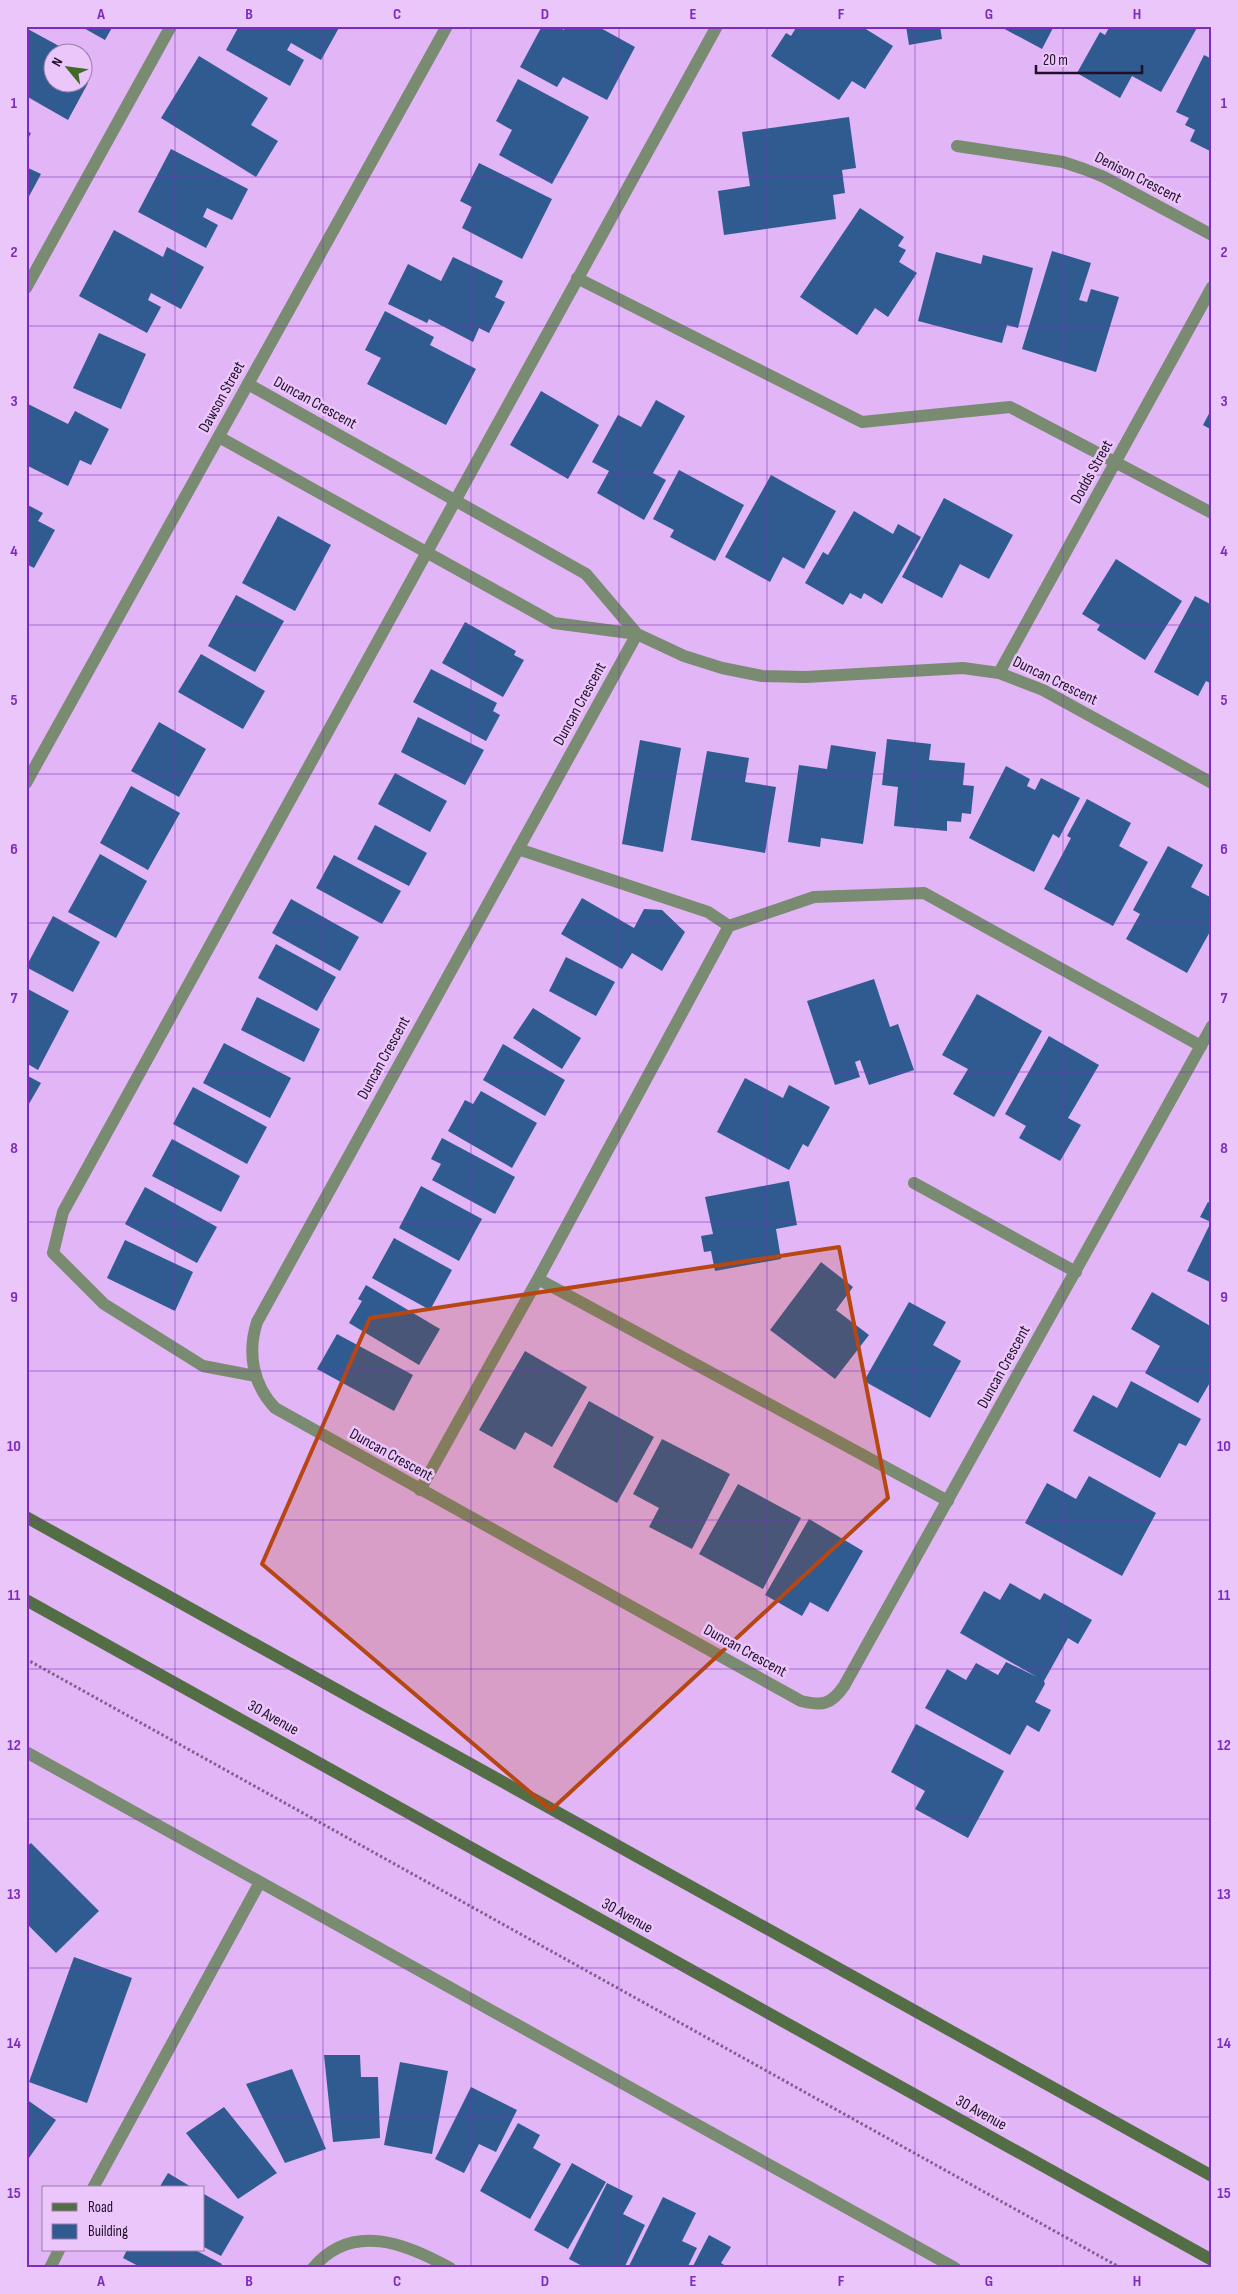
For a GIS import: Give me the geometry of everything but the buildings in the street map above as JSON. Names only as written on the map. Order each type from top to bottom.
[{"type":"main road","points":[[26,1517],[1212,2176]]},
{"type":"main road","name":"30 Avenue","points":[[26,1600],[1212,2260]]},
{"type":"street","points":[[26,288],[171,26]]},
{"type":"street","name":"Dawson Street","points":[[26,783],[447,26]]},
{"type":"street","points":[[256,1376],[203,1366],[104,1304],[53,1253],[63,1212],[717,26]]},
{"type":"street","name":"Denison Crescent","points":[[957,146],[1063,162],[1084,168],[1212,235]]},
{"type":"street","points":[[577,278],[862,422],[1010,407],[1212,513]]},
{"type":"street","name":"Dodds Street","points":[[999,672],[1212,287]]},
{"type":"street","name":"Duncan Crescent","points":[[248,384],[586,574],[637,634]]},
{"type":"street","name":"Duncan Crescent","points":[[219,437],[554,623],[637,634],[684,656],[722,668],[762,676],[806,677],[963,668],[999,672],[1043,690],[1212,783]]},
{"type":"street","name":"Duncan Crescent","points":[[637,634],[257,1322],[251,1339],[256,1376],[265,1397],[276,1408],[801,1701],[815,1704],[828,1703],[836,1697],[844,1686],[1212,1026]]},
{"type":"street","points":[[518,849],[708,912],[729,926]]},
{"type":"street","points":[[420,1490],[538,1279],[729,926],[814,897],[924,893],[1201,1046]]},
{"type":"street","points":[[914,1183],[1076,1272]]},
{"type":"street","points":[[538,1279],[948,1501]]},
{"type":"street","points":[[26,1752],[956,2268]]},
{"type":"street","points":[[94,2186],[260,1882]]},
{"type":"street","points":[[313,2268],[320,2260],[338,2248],[358,2241],[368,2241],[396,2243],[410,2247],[450,2268]]},
{"type":"street","points":[[50,2268],[58,2252]]},
{"type":"path","points":[[26,1659],[1121,2268]]},
{"type":"highlighted area","points":[[839,1247],[888,1498],[551,1810],[262,1564],[370,1318]]}]
